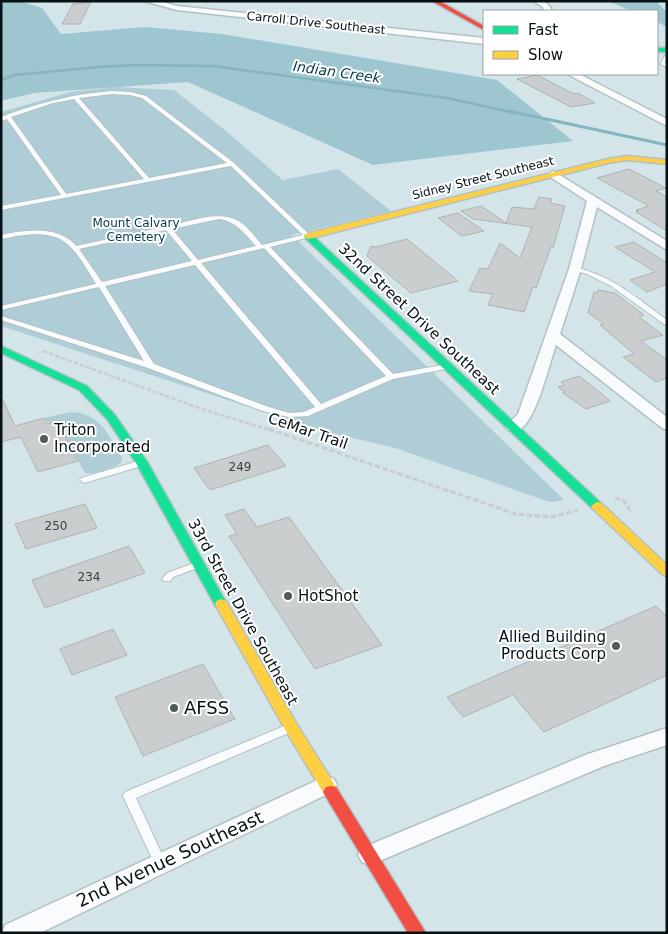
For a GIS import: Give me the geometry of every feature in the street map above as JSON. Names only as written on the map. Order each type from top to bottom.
[{"type":"street","name":"Carroll Drive Southeast","points":[[148,1],[176,8],[483,42]]},
{"type":"street","points":[[435,1],[483,27]]},
{"type":"street","points":[[537,1],[546,6],[548,10]]},
{"type":"street","points":[[574,75],[667,123]]},
{"type":"street","name":"Sidney Street Southeast","points":[[308,236],[553,174],[627,158],[667,162]]},
{"type":"street","points":[[553,174],[667,246]]},
{"type":"street","points":[[513,428],[525,415],[575,269],[593,200]]},
{"type":"street","name":"32nd Street Drive Southeast","points":[[308,236],[667,572]]},
{"type":"street","points":[[552,335],[667,425]]},
{"type":"street","name":"33rd Street Drive Southeast","points":[[1,349],[83,388],[111,417],[142,463],[291,727],[418,933]]},
{"type":"street","points":[[370,855],[596,760],[667,736]]},
{"type":"street","name":"2nd Avenue Southeast","points":[[14,933],[326,785]]},
{"type":"lane","points":[[667,57],[662,64],[667,66]]},
{"type":"lane","name":"32nd Street Drive Southeast","points":[[76,98],[110,91],[144,97],[232,164],[308,236]]},
{"type":"lane","points":[[64,195],[4,118],[76,98],[148,180]]},
{"type":"lane","points":[[1,208],[232,164]]},
{"type":"lane","points":[[75,248],[206,218],[228,217],[238,222],[263,246],[391,378]]},
{"type":"lane","points":[[167,227],[194,262],[320,408]]},
{"type":"lane","points":[[1,237],[14,234],[46,234],[65,239],[75,248],[101,284],[150,366]]},
{"type":"lane","points":[[1,308],[308,236]]},
{"type":"lane","points":[[575,269],[592,272],[608,280],[624,290],[667,324]]},
{"type":"lane","points":[[1,318],[150,366],[266,409],[289,415],[305,414],[391,378],[448,366]]},
{"type":"lane","points":[[84,480],[142,463]]},
{"type":"lane","points":[[166,579],[170,575],[200,564]]},
{"type":"lane","points":[[160,863],[129,796],[291,727]]},
{"type":"path","name":"CeMar Trail","points":[[38,349],[202,408],[516,514],[551,517],[583,509]]},
{"type":"green space","name":"Mount Calvary Cemetery","points":[[115,87],[174,90],[225,130],[283,180],[338,169],[391,211],[292,235],[564,500],[547,501],[395,448],[323,431],[1,326],[1,112],[70,92]]},
{"type":"green space","points":[[71,412],[90,416],[103,427],[122,458],[121,463],[98,472],[85,473],[57,422],[46,422],[44,418]]},
{"type":"shaded area","points":[[1,1],[20,1],[42,8],[61,34],[145,27],[222,34],[497,80],[573,141],[373,165],[188,82],[34,93],[1,101]]},
{"type":"shaded area","points":[[608,1],[656,1],[667,12],[667,27],[658,22],[658,10],[629,10]]},
{"type":"building","points":[[91,2],[80,24],[62,24],[73,4]]},
{"type":"building","points":[[537,75],[574,94],[578,93],[595,103],[571,107],[517,79]]},
{"type":"building","points":[[629,169],[666,188],[656,191],[667,197],[667,231],[636,212],[639,211],[636,210],[649,206],[597,178]]},
{"type":"building","points":[[539,197],[552,199],[550,203],[565,206],[553,248],[551,247],[536,288],[533,287],[524,312],[488,305],[493,294],[469,291],[480,268],[488,269],[500,243],[520,258],[532,227],[473,219],[461,211],[481,206],[506,223],[512,207],[534,209]]},
{"type":"building","points":[[458,213],[484,231],[462,236],[438,218]]},
{"type":"building","points":[[407,239],[458,281],[411,293],[367,256],[371,246],[376,247]]},
{"type":"building","points":[[634,242],[667,263],[667,284],[647,292],[630,280],[655,272],[615,247]]},
{"type":"building","points":[[598,290],[615,293],[644,315],[639,317],[663,335],[641,341],[667,360],[667,378],[656,382],[623,357],[634,354],[600,325],[604,324],[588,313],[594,292],[597,293]]},
{"type":"building","points":[[579,376],[610,401],[586,409],[563,393],[565,392],[558,387],[564,385],[561,382]]},
{"type":"building","name":"Triton Incorporated","points":[[1,396],[15,426],[44,418],[47,424],[57,421],[78,461],[38,472],[21,437],[1,442]]},
{"type":"building","points":[[268,445],[286,466],[210,490],[194,468]]},
{"type":"building","points":[[85,504],[97,528],[26,549],[15,524]]},
{"type":"building","points":[[244,509],[257,527],[289,517],[382,645],[315,669],[229,536],[237,534],[225,515]]},
{"type":"building","points":[[129,546],[145,573],[45,608],[32,580]]},
{"type":"building","name":"Allied Building Products Corp","points":[[656,606],[667,617],[667,675],[544,732],[513,695],[463,717],[447,697]]},
{"type":"building","points":[[113,629],[127,655],[72,675],[60,649]]},
{"type":"building","name":"AFSS","points":[[203,664],[235,719],[143,756],[115,697]]},
{"type":"waterway","name":"Indian Creek","points":[[1,80],[15,75],[98,67],[134,65],[213,66],[447,98],[515,113]]},
{"type":"waterway","name":"Indian Creek","points":[[509,111],[667,145]]},
{"type":"traffic: fast","points":[[658,50],[667,50]]},
{"type":"traffic: fast","points":[[308,236],[597,506]]},
{"type":"traffic: fast","points":[[1,349],[83,388],[111,417],[142,463],[221,604]]},
{"type":"traffic: slow","points":[[308,236],[608,161],[627,158],[667,162]]},
{"type":"traffic: slow","points":[[597,506],[667,572]]},
{"type":"traffic: slow","points":[[221,604],[291,727],[331,792]]},
{"type":"traffic: jam","points":[[435,1],[483,27]]},
{"type":"traffic: jam","points":[[331,792],[418,933]]},
{"type":"place","name":"Triton Incorporated","points":[[44,439]]},
{"type":"place","name":"HotShot","points":[[288,596]]},
{"type":"place","name":"Allied Building Products Corp","points":[[616,646]]},
{"type":"place","name":"AFSS","points":[[174,708]]}]
